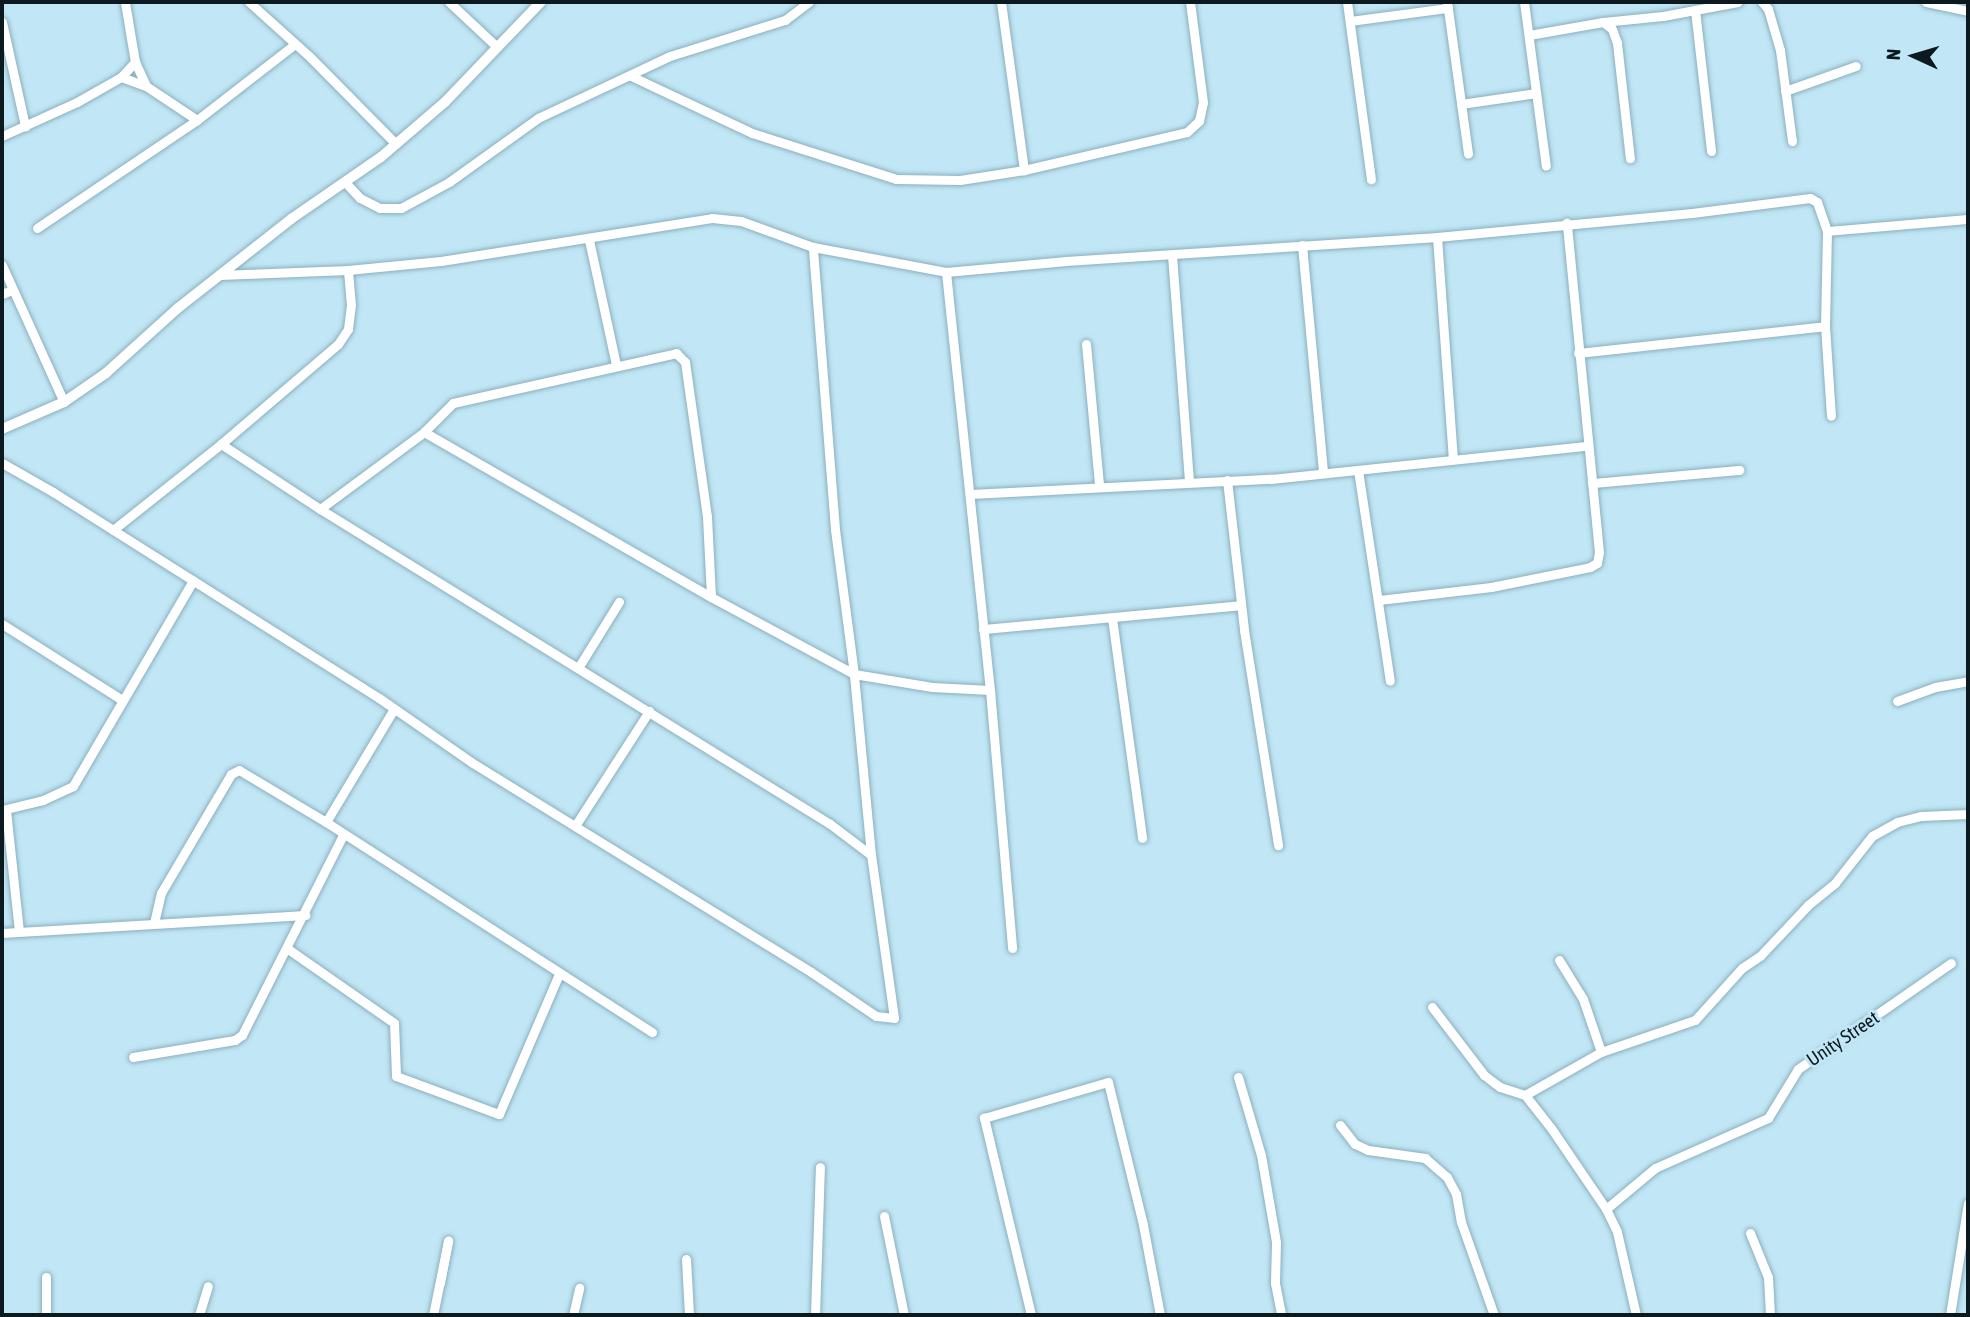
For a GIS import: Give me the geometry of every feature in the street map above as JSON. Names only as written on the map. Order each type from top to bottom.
[{"type":"street","points":[[125,2],[135,62],[146,86]]},
{"type":"street","points":[[248,2],[295,44],[396,144]]},
{"type":"street","points":[[449,2],[496,46]]},
{"type":"street","points":[[2,429],[64,402],[106,373],[178,307],[396,144],[445,103],[496,46],[541,2]]},
{"type":"street","points":[[345,182],[360,198],[380,208],[401,208],[449,182],[538,118],[670,56],[785,20],[809,2]]},
{"type":"street","points":[[1001,2],[1024,170]]},
{"type":"street","points":[[631,76],[752,133],[896,179],[960,180],[1024,170],[1187,132],[1199,121],[1203,102],[1190,2]]},
{"type":"street","points":[[1348,2],[1371,179]]},
{"type":"street","points":[[1524,2],[1546,166]]},
{"type":"street","points":[[1529,35],[1738,2]]},
{"type":"street","points":[[1762,2],[1768,9],[1778,39],[1792,141]]},
{"type":"street","points":[[1926,2],[1968,11]]},
{"type":"street","points":[[1350,21],[1447,5],[1468,154]]},
{"type":"street","points":[[1695,10],[1711,151]]},
{"type":"street","points":[[2,22],[25,126]]},
{"type":"street","points":[[1603,22],[1612,29],[1617,43],[1630,158]]},
{"type":"street","points":[[37,228],[197,120],[295,44]]},
{"type":"street","points":[[2,136],[121,77],[135,62]]},
{"type":"street","points":[[1785,91],[1856,66]]},
{"type":"street","points":[[121,77],[146,86],[197,120]]},
{"type":"street","points":[[1461,104],[1536,93]]},
{"type":"street","points":[[220,275],[348,270],[441,261],[589,240],[712,218],[741,221],[813,247],[946,272],[1437,237],[1567,223],[1692,214],[1810,198],[1817,202],[1827,231],[1825,326],[1832,416]]},
{"type":"street","points":[[1827,231],[1968,219]]},
{"type":"street","points":[[1379,600],[1491,587],[1590,567],[1597,563],[1599,552],[1586,446],[1567,223]]},
{"type":"street","points":[[1437,237],[1453,458]]},
{"type":"street","points":[[589,240],[616,365]]},
{"type":"street","points":[[1301,245],[1323,472]]},
{"type":"street","points":[[2,463],[113,530],[394,709],[471,762],[811,972],[876,1016],[894,1018],[871,855],[854,674],[835,529],[813,247]]},
{"type":"street","points":[[1172,255],[1189,481]]},
{"type":"street","points":[[2,265],[64,402]]},
{"type":"street","points":[[113,530],[221,444],[338,344],[348,329],[351,305],[348,270]]},
{"type":"street","points":[[946,272],[990,690],[1012,948]]},
{"type":"street","points":[[2,294],[12,290]]},
{"type":"street","points":[[1578,354],[1825,326]]},
{"type":"street","points":[[1086,344],[1100,485]]},
{"type":"street","points":[[320,509],[424,432],[453,403],[676,353],[685,362],[707,517],[711,597]]},
{"type":"street","points":[[424,432],[711,597],[854,674],[932,687],[990,690]]},
{"type":"street","points":[[221,444],[320,509],[830,824],[871,855]]},
{"type":"street","points":[[970,494],[1358,470],[1586,446]]},
{"type":"street","points":[[1358,470],[1390,681]]},
{"type":"street","points":[[1592,483],[1740,470]]},
{"type":"street","points":[[1227,480],[1241,605],[1278,845]]},
{"type":"street","points":[[19,932],[4,810],[43,800],[73,786],[193,581]]},
{"type":"street","points":[[578,668],[618,601]]},
{"type":"street","points":[[983,629],[1241,605]]},
{"type":"street","points":[[1112,618],[1142,838]]},
{"type":"street","points":[[2,624],[122,700]]},
{"type":"street","points":[[1898,701],[1935,687],[1968,681]]},
{"type":"street","points":[[326,822],[394,709]]},
{"type":"street","points":[[575,826],[649,711]]},
{"type":"street","points":[[154,923],[161,893],[231,774],[239,770],[326,822],[652,1032]]},
{"type":"street","points":[[1525,1095],[1601,1052],[1695,1020],[1742,968],[1760,956],[1808,905],[1835,883],[1872,836],[1897,822],[1921,816],[1968,814]]},
{"type":"street","points":[[133,1057],[235,1040],[242,1035],[288,949],[343,835]]},
{"type":"street","points":[[2,933],[305,915]]},
{"type":"street","points":[[288,949],[394,1023],[396,1076],[499,1114],[559,974]]},
{"type":"street","points":[[1559,960],[1583,999],[1601,1052]]},
{"type":"street","name":"Unity Street","points":[[1606,1209],[1655,1168],[1768,1118],[1798,1069],[1951,963]]},
{"type":"street","points":[[1432,1007],[1483,1075],[1500,1087],[1525,1095],[1606,1209],[1618,1232],[1636,1315]]},
{"type":"street","points":[[1238,1077],[1261,1155],[1276,1241],[1275,1283],[1281,1315]]},
{"type":"street","points":[[1031,1315],[984,1118],[1108,1082],[1143,1225],[1160,1315]]},
{"type":"street","points":[[1340,1125],[1362,1147],[1425,1158],[1447,1177],[1456,1194],[1461,1222],[1494,1315]]},
{"type":"street","points":[[815,1315],[820,1167]]},
{"type":"street","points":[[1950,1315],[1968,1203]]},
{"type":"street","points":[[884,1216],[904,1315]]},
{"type":"street","points":[[1750,1233],[1768,1277],[1770,1315]]},
{"type":"street","points":[[433,1315],[448,1241],[440,1283]]},
{"type":"street","points":[[686,1259],[689,1315]]},
{"type":"street","points":[[46,1277],[46,1315]]},
{"type":"street","points":[[200,1315],[208,1286]]},
{"type":"street","points":[[573,1315],[579,1288]]}]
